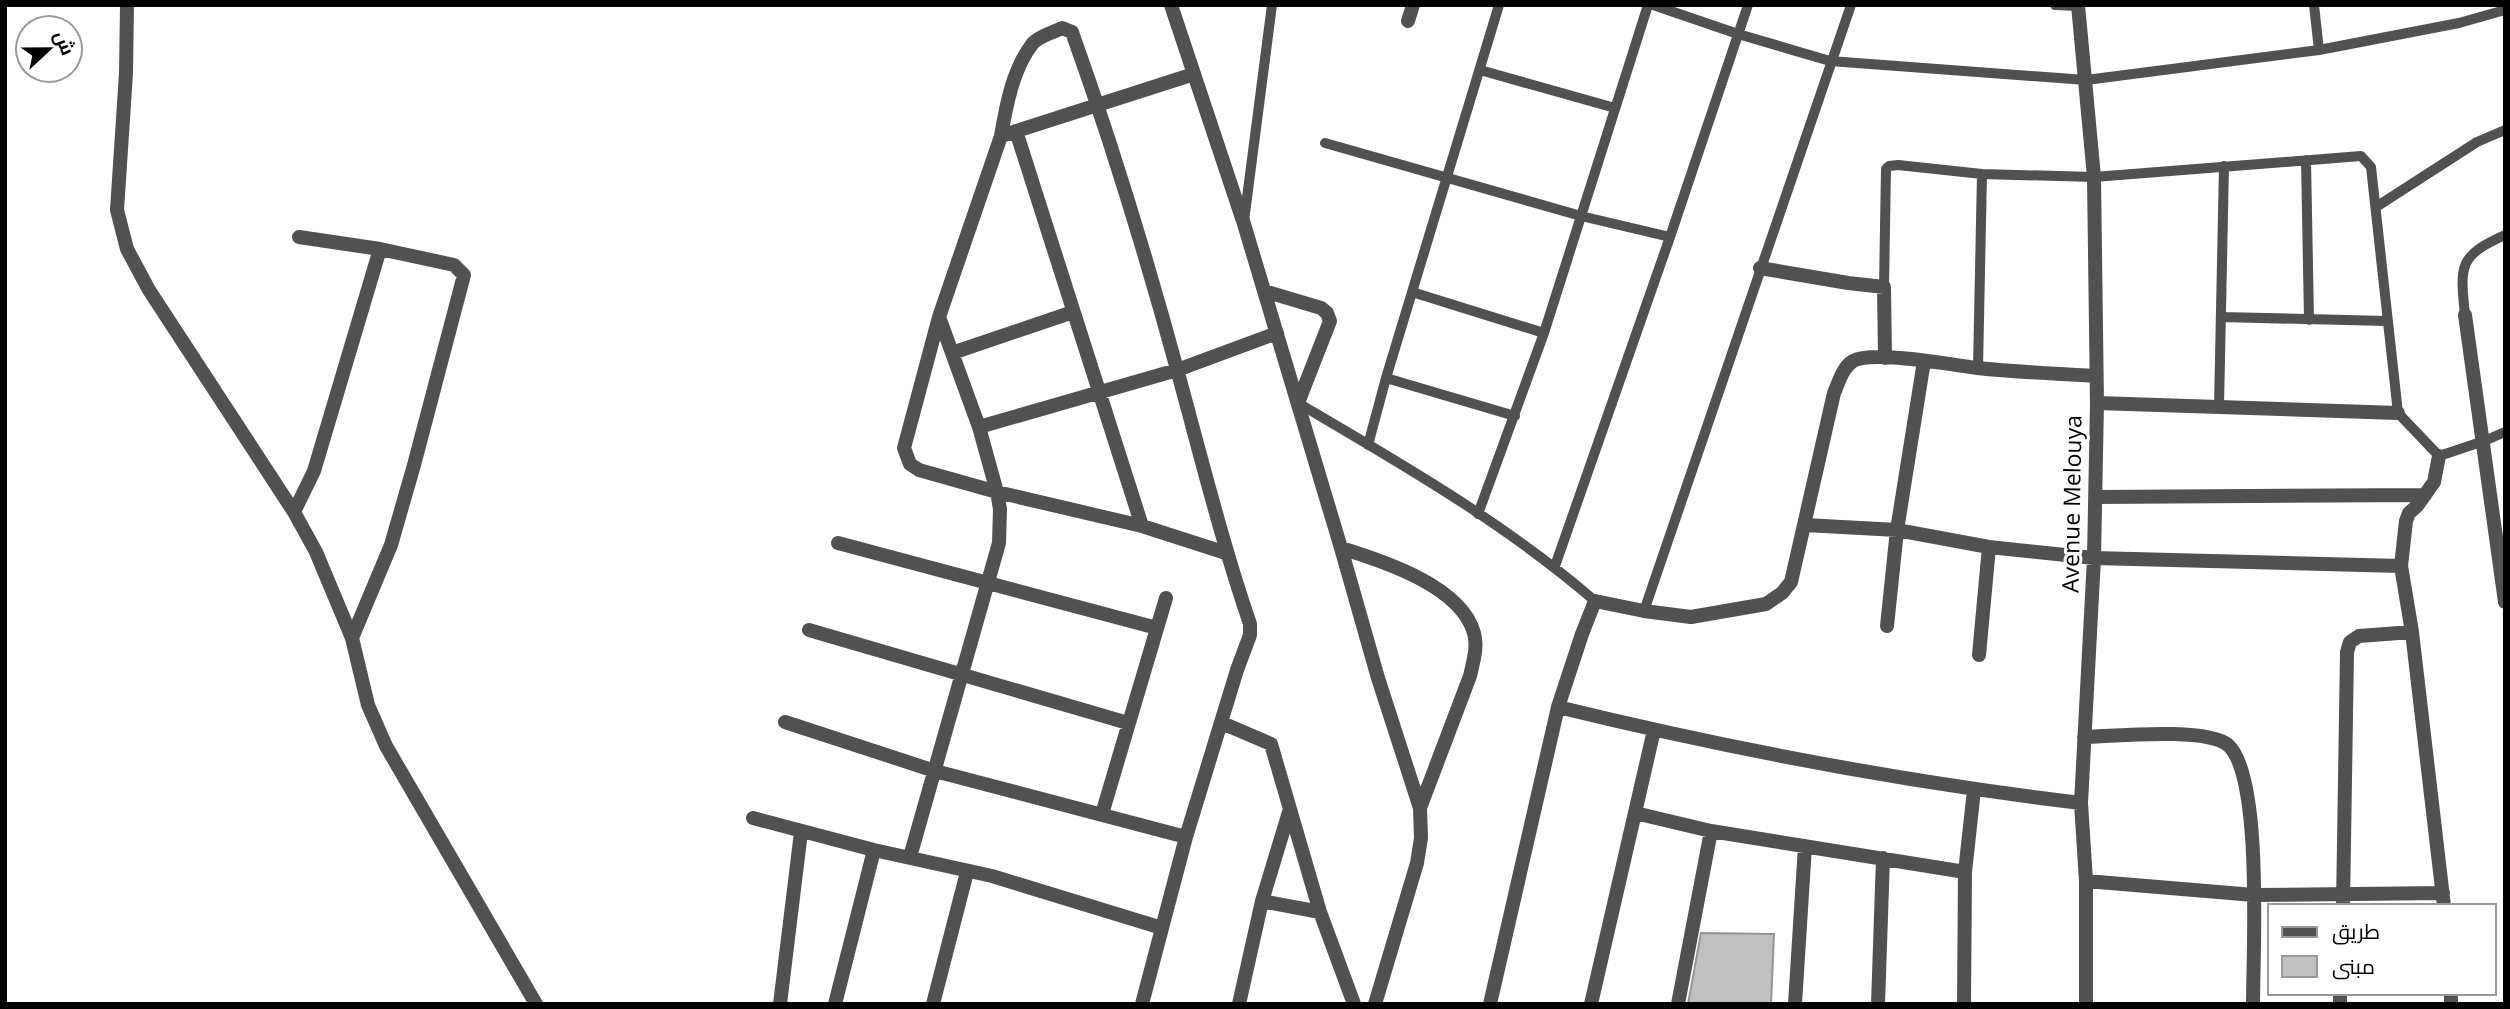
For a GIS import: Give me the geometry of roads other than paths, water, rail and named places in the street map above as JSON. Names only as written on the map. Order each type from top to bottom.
[{"type":"street","points":[[127,5],[126,73],[117,210],[127,249],[149,290],[294,512],[316,552],[352,638],[368,705],[386,746],[536,1004]]},
{"type":"street","points":[[1171,5],[1244,224],[1378,678],[1420,808],[1421,838],[1417,863],[1375,1004]]},
{"type":"street","points":[[1408,21],[1413,5]]},
{"type":"street","name":"Avenue Melouya","points":[[2078,6],[2094,177],[2097,404],[2094,558],[2081,803],[2086,881],[2086,1004]]},
{"type":"street","points":[[1142,1004],[1186,837],[1250,635],[1250,624],[1226,553],[1177,370],[1098,105],[1072,32],[1062,28],[1034,41],[1006,105],[1001,136],[939,317],[904,448],[910,464],[919,470],[997,492],[1142,526],[1226,553]]},
{"type":"street","points":[[1001,136],[1194,74]]},
{"type":"street","points":[[1016,131],[1142,526]]},
{"type":"street","points":[[299,237],[380,249],[454,265],[464,275],[391,545],[352,638]]},
{"type":"street","points":[[294,512],[314,471],[380,249]]},
{"type":"street","points":[[1760,268],[1848,284],[1884,287],[1885,358]]},
{"type":"street","points":[[1264,291],[1321,308],[1330,321],[1298,402]]},
{"type":"street","points":[[952,353],[1073,312]]},
{"type":"street","points":[[2465,314],[2505,603]]},
{"type":"street","points":[[910,857],[999,543],[1000,509],[997,492],[979,427],[939,317]]},
{"type":"street","points":[[979,427],[1177,370],[1277,333]]},
{"type":"street","points":[[1490,1004],[1558,707],[1595,601],[1691,617],[1766,604],[1782,593],[1791,582],[1834,393],[1841,375],[1853,361],[1861,358],[1885,358],[2096,376]]},
{"type":"street","points":[[1888,626],[1897,530],[1924,361]]},
{"type":"street","points":[[2097,404],[2398,414]]},
{"type":"street","points":[[2086,881],[2343,900],[2444,899],[2402,566],[2406,521],[2409,513],[2434,482],[2439,456]]},
{"type":"street","points":[[2095,497],[2425,495]]},
{"type":"street","points":[[1805,525],[1897,530],[1989,547],[2094,558],[2402,566]]},
{"type":"street","points":[[838,543],[1157,628]]},
{"type":"street","points":[[1979,655],[1989,547]]},
{"type":"street","points":[[1341,548],[1395,565],[1428,583],[1466,614],[1474,635],[1475,655],[1470,676],[1420,808]]},
{"type":"street","points":[[1102,814],[1166,598]]},
{"type":"street","points":[[809,630],[1128,723]]},
{"type":"street","points":[[2343,900],[2347,652],[2350,642],[2358,636],[2412,632]]},
{"type":"street","points":[[1558,707],[1654,730],[1975,790],[2081,803]]},
{"type":"street","points":[[785,723],[936,771],[1186,837]]},
{"type":"street","points":[[1222,723],[1271,744],[1320,912],[1354,1004]]},
{"type":"street","points":[[1591,1004],[1654,730]]},
{"type":"street","points":[[2084,737],[2191,734],[2227,745],[2237,759],[2246,783],[2254,895],[2253,1004]]},
{"type":"street","points":[[1964,1004],[1965,872],[1975,790]]},
{"type":"street","points":[[1239,1004],[1262,901],[1289,811]]},
{"type":"street","points":[[1635,813],[1710,831],[1965,872]]},
{"type":"street","points":[[753,818],[874,850],[992,876],[1162,928]]},
{"type":"street","points":[[1678,1004],[1710,831]]},
{"type":"street","points":[[780,1004],[801,832]]},
{"type":"street","points":[[1795,1004],[1805,846]]},
{"type":"street","points":[[835,1004],[874,850]]},
{"type":"street","points":[[1878,1004],[1882,858]]},
{"type":"street","points":[[933,1004],[967,872]]},
{"type":"street","points":[[1262,901],[1320,912]]},
{"type":"lane","points":[[1244,224],[1272,5]]},
{"type":"lane","points":[[1368,444],[1499,5]]},
{"type":"lane","points":[[1478,514],[1544,333],[1648,5]]},
{"type":"lane","points":[[1653,5],[1830,61],[2086,80],[2319,50],[2459,23],[2505,9]]},
{"type":"lane","points":[[1555,566],[1748,5]]},
{"type":"lane","points":[[1644,611],[1851,5]]},
{"type":"lane","points":[[2055,5],[2078,6]]},
{"type":"lane","points":[[2314,5],[2319,50]]},
{"type":"lane","points":[[1480,70],[1615,108]]},
{"type":"lane","points":[[2376,207],[2477,142],[2503,135]]},
{"type":"lane","points":[[1325,143],[1581,216],[1670,237]]},
{"type":"lane","points":[[1884,287],[1887,167],[1898,165],[1982,174],[2094,177],[2361,156],[2371,167],[2398,414],[2439,456],[2505,432]]},
{"type":"lane","points":[[2306,160],[2309,320]]},
{"type":"lane","points":[[2218,407],[2224,166]]},
{"type":"lane","points":[[1978,368],[1982,174]]},
{"type":"lane","points":[[2465,314],[2465,264],[2471,254],[2483,245],[2505,235]]},
{"type":"lane","points":[[1412,292],[1544,333]]},
{"type":"lane","points":[[2221,317],[2386,321]]},
{"type":"lane","points":[[1386,378],[1515,416]]},
{"type":"lane","points":[[1298,402],[1478,514],[1555,566],[1595,601]]}]
